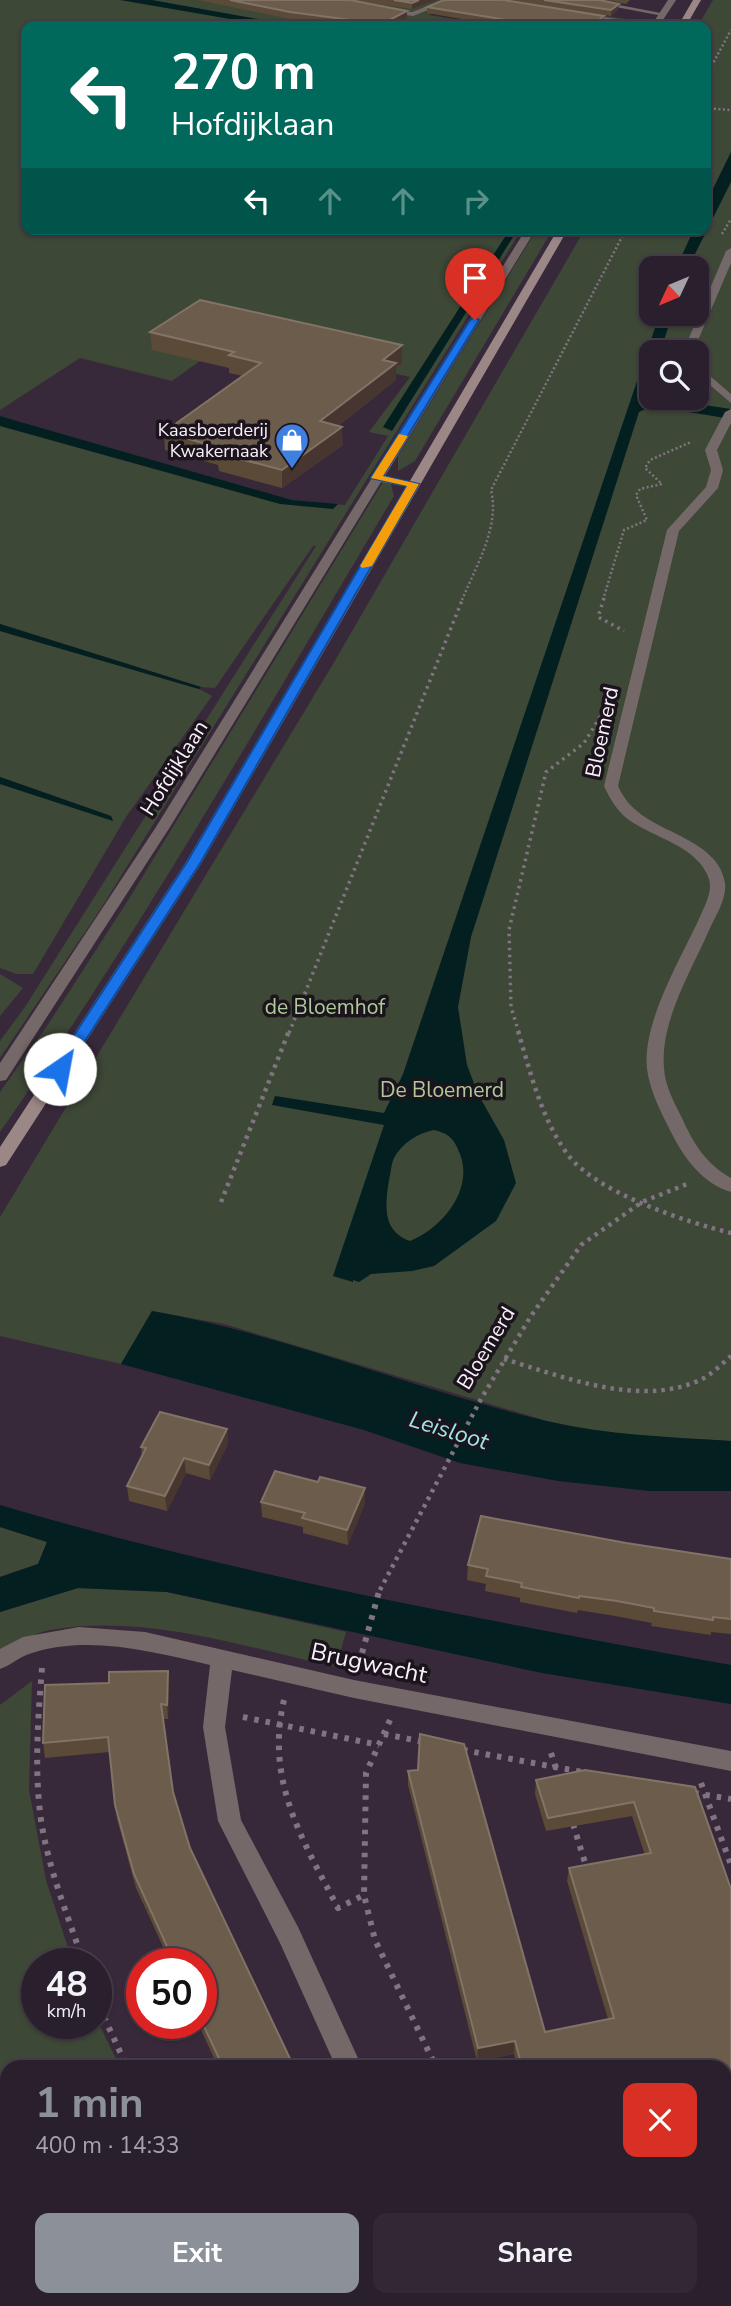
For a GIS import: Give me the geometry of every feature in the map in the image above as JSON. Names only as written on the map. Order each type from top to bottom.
[{"type":"main road","points":[[685,21],[697,0]]},
{"type":"main road","points":[[0,1161],[194,862],[559,235]]},
{"type":"street","points":[[658,21],[671,0]]},
{"type":"street","name":"Hofdijklaan","points":[[0,1076],[163,827],[527,235]]},
{"type":"street","points":[[693,340],[731,251]]},
{"type":"street","points":[[709,379],[731,400]]},
{"type":"street","name":"Bloemerd","points":[[728,416],[712,450],[717,470],[712,488],[673,530],[611,786],[616,802],[629,814],[710,861],[718,883],[713,903],[664,1017],[655,1063],[661,1092],[686,1147],[710,1175],[731,1186]]},
{"type":"street","points":[[377,478],[414,484]]},
{"type":"street","name":"Brugwacht","points":[[0,1660],[23,1646],[79,1636],[132,1640],[401,1697],[731,1761]]},
{"type":"street","points":[[222,1658],[214,1727],[230,1821],[289,1935],[346,2060]]},
{"type":"lane","points":[[385,11],[414,14],[450,0]]},
{"type":"lane","points":[[582,0],[663,14]]},
{"type":"lane","points":[[575,15],[619,21]]},
{"type":"path","points":[[711,67],[731,30]]},
{"type":"path","points":[[711,108],[731,110]]},
{"type":"path","points":[[221,1202],[492,525],[495,506],[491,490],[623,235]]},
{"type":"path","points":[[626,632],[598,617],[624,530],[634,523],[647,520],[636,495],[640,489],[662,484],[645,468],[650,460],[695,440]]},
{"type":"path","points":[[604,712],[584,743],[546,772],[509,930],[512,1007],[539,1102],[569,1156],[593,1178],[642,1202],[687,1222],[731,1233]]},
{"type":"path","name":"Bloemerd","points":[[362,1652],[381,1586],[481,1399],[504,1359],[581,1245],[642,1202],[710,1175]]},
{"type":"path","points":[[504,1359],[618,1388],[663,1390],[703,1379],[731,1356]]},
{"type":"path","points":[[43,1642],[38,1731],[43,1828],[57,1889],[78,1948]]},
{"type":"path","points":[[292,1674],[275,1724],[282,1785],[297,1826],[338,1908],[363,1895]]},
{"type":"path","points":[[401,1697],[366,1773],[363,1895],[374,1940],[433,2060]]},
{"type":"path","points":[[216,1712],[379,1745]]},
{"type":"path","points":[[541,1724],[559,1780]]},
{"type":"path","points":[[384,1734],[436,1744]]},
{"type":"path","points":[[450,1747],[596,1775]]},
{"type":"path","points":[[690,1752],[731,1865]]},
{"type":"path","points":[[692,1793],[731,1798]]},
{"type":"path","points":[[571,1819],[587,1871]]},
{"type":"path","points":[[112,2034],[124,2060]]},
{"type":"green space","points":[[0,0],[496,0],[641,21],[600,21],[465,2],[450,3],[429,15],[466,21],[21,21],[21,235],[518,235],[100,910],[0,1058],[0,1041],[25,1007],[316,546],[313,546],[215,688],[201,687],[0,624],[0,416],[292,500],[345,505],[388,436],[369,432],[410,377],[232,338],[172,381],[80,358],[0,410]]},
{"type":"green space","name":"De Bloemerd","points":[[713,0],[731,0],[731,1441],[609,1434],[547,1421],[224,1324],[152,1311],[121,1364],[0,1336],[0,1217],[333,664],[582,235],[711,235],[711,21],[701,21]]},
{"type":"green space","points":[[533,235],[549,235],[415,461],[398,471],[398,456]]},
{"type":"green space","points":[[383,482],[391,484],[394,496],[154,897],[53,1055],[0,1132],[0,1092],[49,1023],[132,894]]},
{"type":"green space","points":[[0,631],[199,689],[212,696],[126,817],[33,974],[16,974],[0,968],[0,784],[113,820],[111,816],[0,777]]},
{"type":"green space","points":[[0,974],[23,988],[0,1016]]},
{"type":"green space","points":[[0,1527],[47,1542],[38,1564],[0,1577]]},
{"type":"green space","points":[[78,1588],[167,1592],[346,1632],[336,1667],[194,1635],[122,1626],[50,1630],[0,1651],[0,1612]]},
{"type":"green space","points":[[32,1681],[29,1790],[46,1880],[68,1948],[21,1948],[21,2039],[106,2039],[117,2060],[0,2060],[0,1705]]},
{"type":"water","points":[[120,0],[152,0],[269,21],[242,21]]},
{"type":"water","points":[[731,152],[731,182],[711,222],[711,193]]},
{"type":"water","points":[[506,235],[514,235],[392,431],[383,427]]},
{"type":"water","points":[[691,235],[704,235],[694,256],[682,256]]},
{"type":"water","points":[[656,326],[669,326],[664,340],[651,340]]},
{"type":"water","points":[[639,375],[639,410],[643,410],[639,412],[471,937],[458,1007],[467,1065],[478,1094],[504,1140],[516,1183],[496,1221],[434,1266],[412,1271],[371,1274],[359,1282],[353,1282],[333,1276],[384,1125],[272,1105],[275,1096],[384,1113],[403,1074]],"holes":[[[434,1130],[448,1135],[458,1149],[463,1168],[459,1194],[444,1217],[410,1241],[394,1231],[388,1216],[387,1199],[392,1163],[401,1148],[416,1136]]]},
{"type":"water","points":[[709,406],[731,409],[731,419],[676,410],[709,410]]},
{"type":"water","points":[[0,416],[292,500],[338,504],[333,509],[280,504],[0,426]]},
{"type":"water","points":[[0,624],[201,687],[199,689],[0,631]]},
{"type":"water","points":[[0,777],[111,816],[113,821],[0,784]]},
{"type":"water","name":"Leisloot","points":[[152,1311],[252,1334],[447,1394],[546,1421],[661,1437],[731,1441],[731,1491],[649,1491],[558,1481],[460,1463],[364,1430],[121,1364]]},
{"type":"water","points":[[0,1505],[181,1554],[363,1595],[731,1665],[731,1704],[542,1673],[167,1592],[78,1588],[0,1612],[0,1577],[38,1564],[47,1542],[0,1527]]},
{"type":"building","points":[[230,0],[350,0],[407,11],[388,21],[359,21],[290,12]]},
{"type":"building","points":[[394,0],[419,0],[412,3]]},
{"type":"building","points":[[444,0],[503,0],[604,16],[598,21],[512,21],[427,7]]},
{"type":"building","points":[[544,0],[600,0],[619,4],[611,10]]},
{"type":"building","points":[[200,300],[402,345],[383,360],[396,363],[320,421],[342,427],[282,470],[218,453],[224,449],[164,432],[261,363],[229,355],[234,352],[150,332]]},
{"type":"building","points":[[160,1412],[227,1429],[209,1465],[184,1458],[165,1496],[127,1486],[146,1448],[141,1447]]},
{"type":"building","points":[[275,1471],[318,1482],[320,1477],[365,1488],[347,1530],[302,1518],[305,1513],[261,1502]]},
{"type":"building","points":[[481,1516],[731,1559],[731,1619],[713,1617],[713,1620],[654,1611],[654,1608],[617,1601],[579,1598],[521,1587],[522,1583],[486,1576],[488,1569],[468,1565]]},
{"type":"building","points":[[168,1671],[167,1705],[161,1704],[173,1792],[190,1848],[291,2060],[220,2060],[210,2039],[217,2039],[217,1948],[168,1948],[134,1874],[115,1805],[108,1737],[43,1743],[45,1685],[109,1683],[109,1672]]},
{"type":"building","points":[[420,1734],[464,1744],[545,2032],[614,2018],[569,1868],[651,1853],[634,1802],[548,1818],[536,1780],[585,1770],[695,1787],[731,1889],[731,2060],[520,2060],[515,2041],[478,2048],[408,1771],[418,1770]]},
{"type":"slow traffic","points":[[366,566],[414,484],[377,478],[402,436]]},
{"type":"place","name":"Kaasboerderij Kwakernaak","points":[[292,470]]},
{"type":"route","points":[[60,1069],[194,862],[414,484],[377,478],[475,320]]},
{"type":"park label","name":"de Bloemhof","points":[[325,1007]]}]
